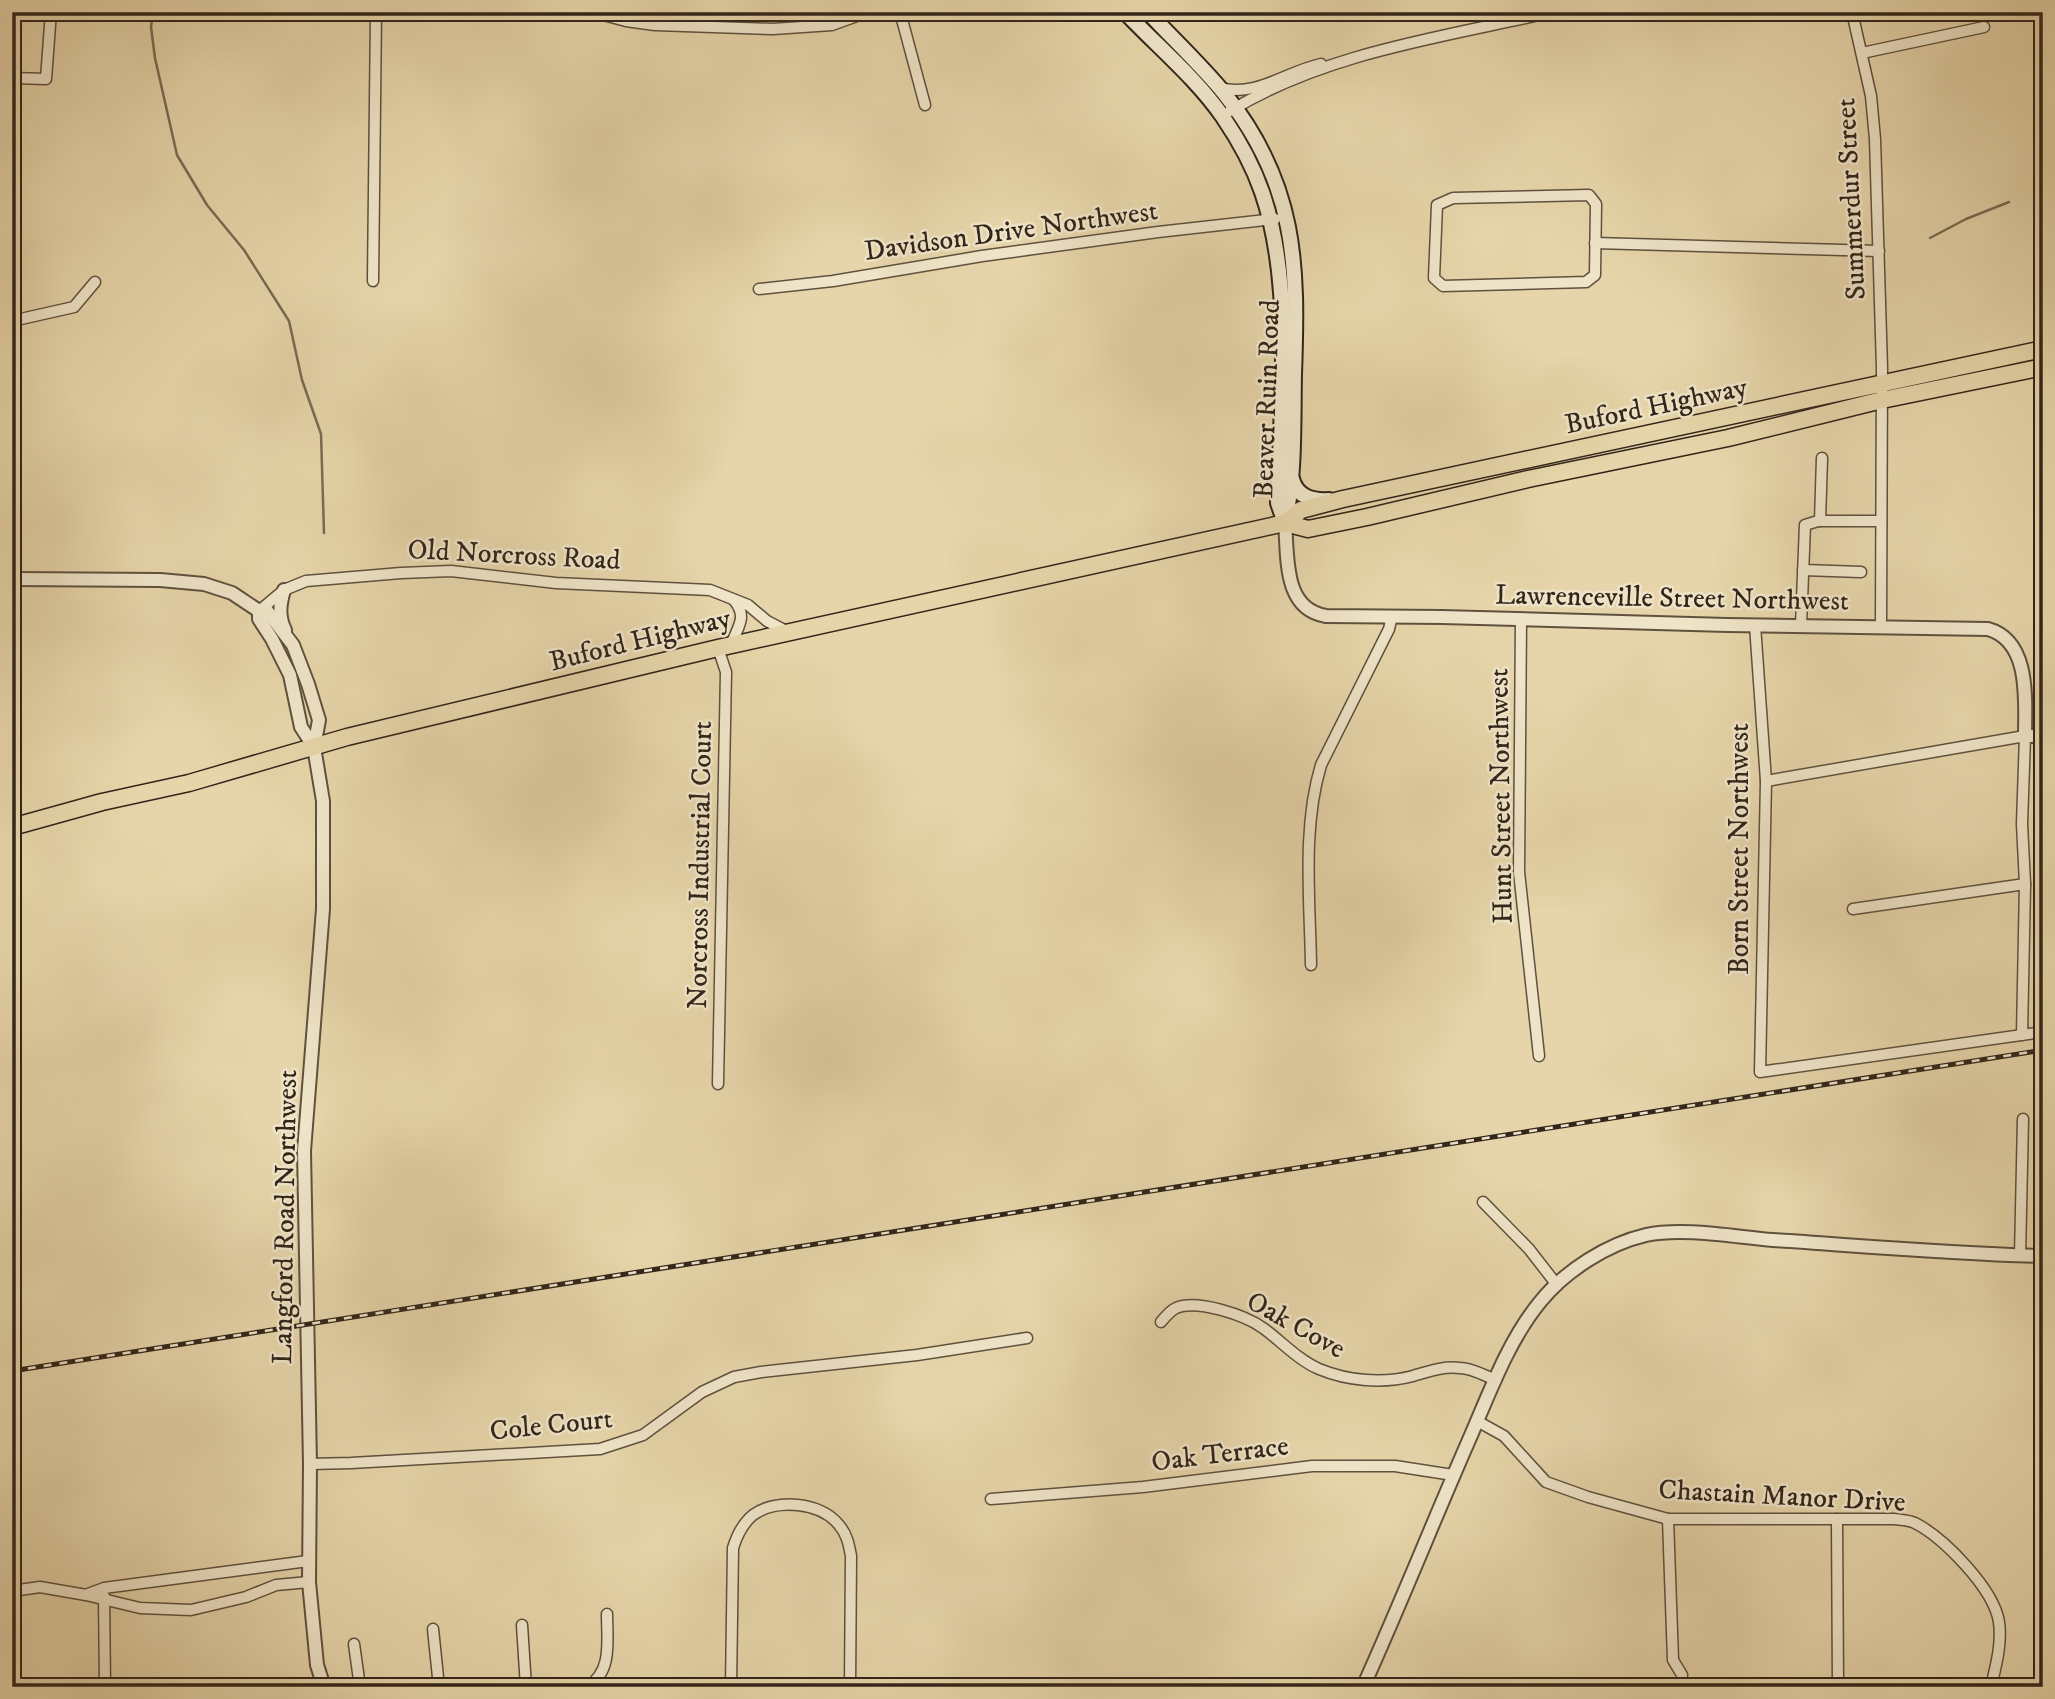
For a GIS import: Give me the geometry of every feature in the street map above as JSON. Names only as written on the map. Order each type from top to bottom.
[{"type":"main road","name":"Beaver Ruin Road","points":[[1125,12],[1196,85],[1222,116],[1262,191],[1280,275],[1282,359],[1278,503],[1284,523]]},
{"type":"main road","name":"Beaver Ruin Road","points":[[1148,12],[1235,108],[1267,158],[1286,217],[1296,289],[1293,479],[1284,523]]},
{"type":"main road","name":"Buford Highway","points":[[1284,523],[1308,529],[1728,438],[1882,392],[2043,349]]},
{"type":"main road","name":"Buford Highway","points":[[12,827],[102,802],[189,783],[347,737],[724,646],[1284,523],[1301,510],[1343,499],[1882,392],[2043,367]]},
{"type":"main road","points":[[1550,456],[1555,474]]},
{"type":"main road","points":[[1293,479],[1295,488],[1316,501],[1343,499]]},
{"type":"street","points":[[12,78],[46,79],[51,12]]},
{"type":"street","points":[[373,281],[376,12]]},
{"type":"street","points":[[592,12],[654,25],[773,29],[832,25],[868,12]]},
{"type":"street","points":[[900,12],[925,105]]},
{"type":"street","points":[[1222,116],[1273,89],[1357,57],[1553,12]]},
{"type":"street","name":"Summerdur Street","points":[[1853,12],[1871,96],[1875,139],[1882,392],[1881,627]]},
{"type":"street","points":[[1861,53],[1984,27]]},
{"type":"street","points":[[1220,89],[1234,92],[1252,90],[1298,70],[1320,64],[1339,63]]},
{"type":"street","points":[[1589,195],[1596,204],[1595,243],[1595,275],[1586,282],[1443,286],[1434,278],[1437,205],[1454,198],[1589,195]]},
{"type":"street","name":"Davidson Drive Northwest","points":[[759,289],[833,281],[1090,241],[1286,217]]},
{"type":"street","points":[[1595,243],[1879,251]]},
{"type":"street","points":[[12,321],[74,307],[95,282]]},
{"type":"street","points":[[1820,521],[1822,458]]},
{"type":"street","points":[[1801,625],[1804,529],[1808,523],[1881,521]]},
{"type":"street","name":"Lawrenceville Street Northwest","points":[[1284,523],[1292,591],[1303,607],[1314,615],[1326,617],[1392,616],[1981,628],[2003,634],[2013,644],[2019,659],[2025,707],[2025,736]]},
{"type":"street","points":[[1803,570],[1861,572]]},
{"type":"street","name":"Old Norcross Road","points":[[259,611],[284,590],[306,581],[451,571],[577,584],[710,590],[748,605],[767,621],[788,632]]},
{"type":"street","points":[[12,579],[160,580],[204,584],[233,593],[259,611]]},
{"type":"street","points":[[284,590],[280,607],[281,623],[288,636]]},
{"type":"street","points":[[724,646],[742,616],[740,608],[733,600]]},
{"type":"street","name":"Langford Road Northwest","points":[[314,747],[301,727],[290,675],[259,619],[259,611],[267,611],[288,636],[308,684],[319,720],[314,747],[323,801],[324,894],[304,1150],[310,1464],[308,1561],[317,1665],[324,1687]]},
{"type":"street","points":[[1311,965],[1310,844],[1312,800],[1316,782],[1321,765],[1384,639],[1392,616]]},
{"type":"street","name":"Hunt Street Northwest","points":[[1521,619],[1519,873],[1539,1056]]},
{"type":"street","name":"Born Street Northwest","points":[[1755,625],[1766,781],[1760,1072],[2022,1035]]},
{"type":"street","name":"Norcross Industrial Court","points":[[718,1084],[726,672],[724,646]]},
{"type":"street","points":[[2025,736],[2022,824],[2025,884],[2022,1035],[2043,1032]]},
{"type":"street","points":[[1766,781],[2025,736],[2043,736]]},
{"type":"street","points":[[1853,909],[2025,884]]},
{"type":"street","points":[[2020,1256],[2022,1119]]},
{"type":"street","points":[[1483,1202],[1529,1249],[1557,1285]]},
{"type":"street","points":[[1363,1687],[1477,1421],[1515,1340],[1540,1302],[1585,1262],[1619,1244],[1647,1234],[1681,1233],[2043,1256]]},
{"type":"street","name":"Oak Cove","points":[[1161,1322],[1173,1309],[1202,1305],[1216,1308],[1260,1326],[1316,1368],[1345,1379],[1401,1378],[1439,1367],[1464,1368],[1496,1380]]},
{"type":"street","name":"Cole Court","points":[[310,1464],[351,1464],[600,1449],[643,1435],[702,1392],[734,1377],[894,1359],[1027,1338]]},
{"type":"street","name":"Chastain Manor Drive","points":[[1477,1421],[1504,1436],[1546,1482],[1588,1497],[1668,1519],[1894,1519],[1913,1522],[1929,1532],[1965,1566],[1994,1604],[1999,1620],[2000,1645],[1991,1687]]},
{"type":"street","name":"Oak Terrace","points":[[991,1499],[1143,1487],[1312,1466],[1395,1466],[1454,1475]]},
{"type":"street","points":[[732,1687],[733,1548],[739,1531],[752,1516],[772,1505],[806,1506],[824,1513],[839,1524],[848,1540],[851,1556],[850,1687]]},
{"type":"street","points":[[1668,1519],[1673,1660],[1682,1675]]},
{"type":"street","points":[[1837,1519],[1838,1687]]},
{"type":"street","points":[[12,1591],[40,1587],[86,1595],[104,1594],[308,1561]]},
{"type":"street","points":[[104,1594],[140,1608],[191,1610],[246,1597],[276,1585],[309,1582]]},
{"type":"street","points":[[104,1594],[105,1687]]},
{"type":"street","points":[[587,1687],[597,1681],[606,1663],[607,1614]]},
{"type":"street","points":[[522,1625],[526,1687]]},
{"type":"street","points":[[433,1629],[439,1687]]},
{"type":"street","points":[[354,1644],[360,1687]]},
{"type":"waterway","points":[[153,12],[151,27],[155,58],[177,155],[207,205],[244,250],[289,321],[302,380],[321,434],[324,533]]},
{"type":"waterway","points":[[1930,238],[1966,219],[2009,202]]},
{"type":"railway","points":[[12,1371],[2043,1050]]}]
